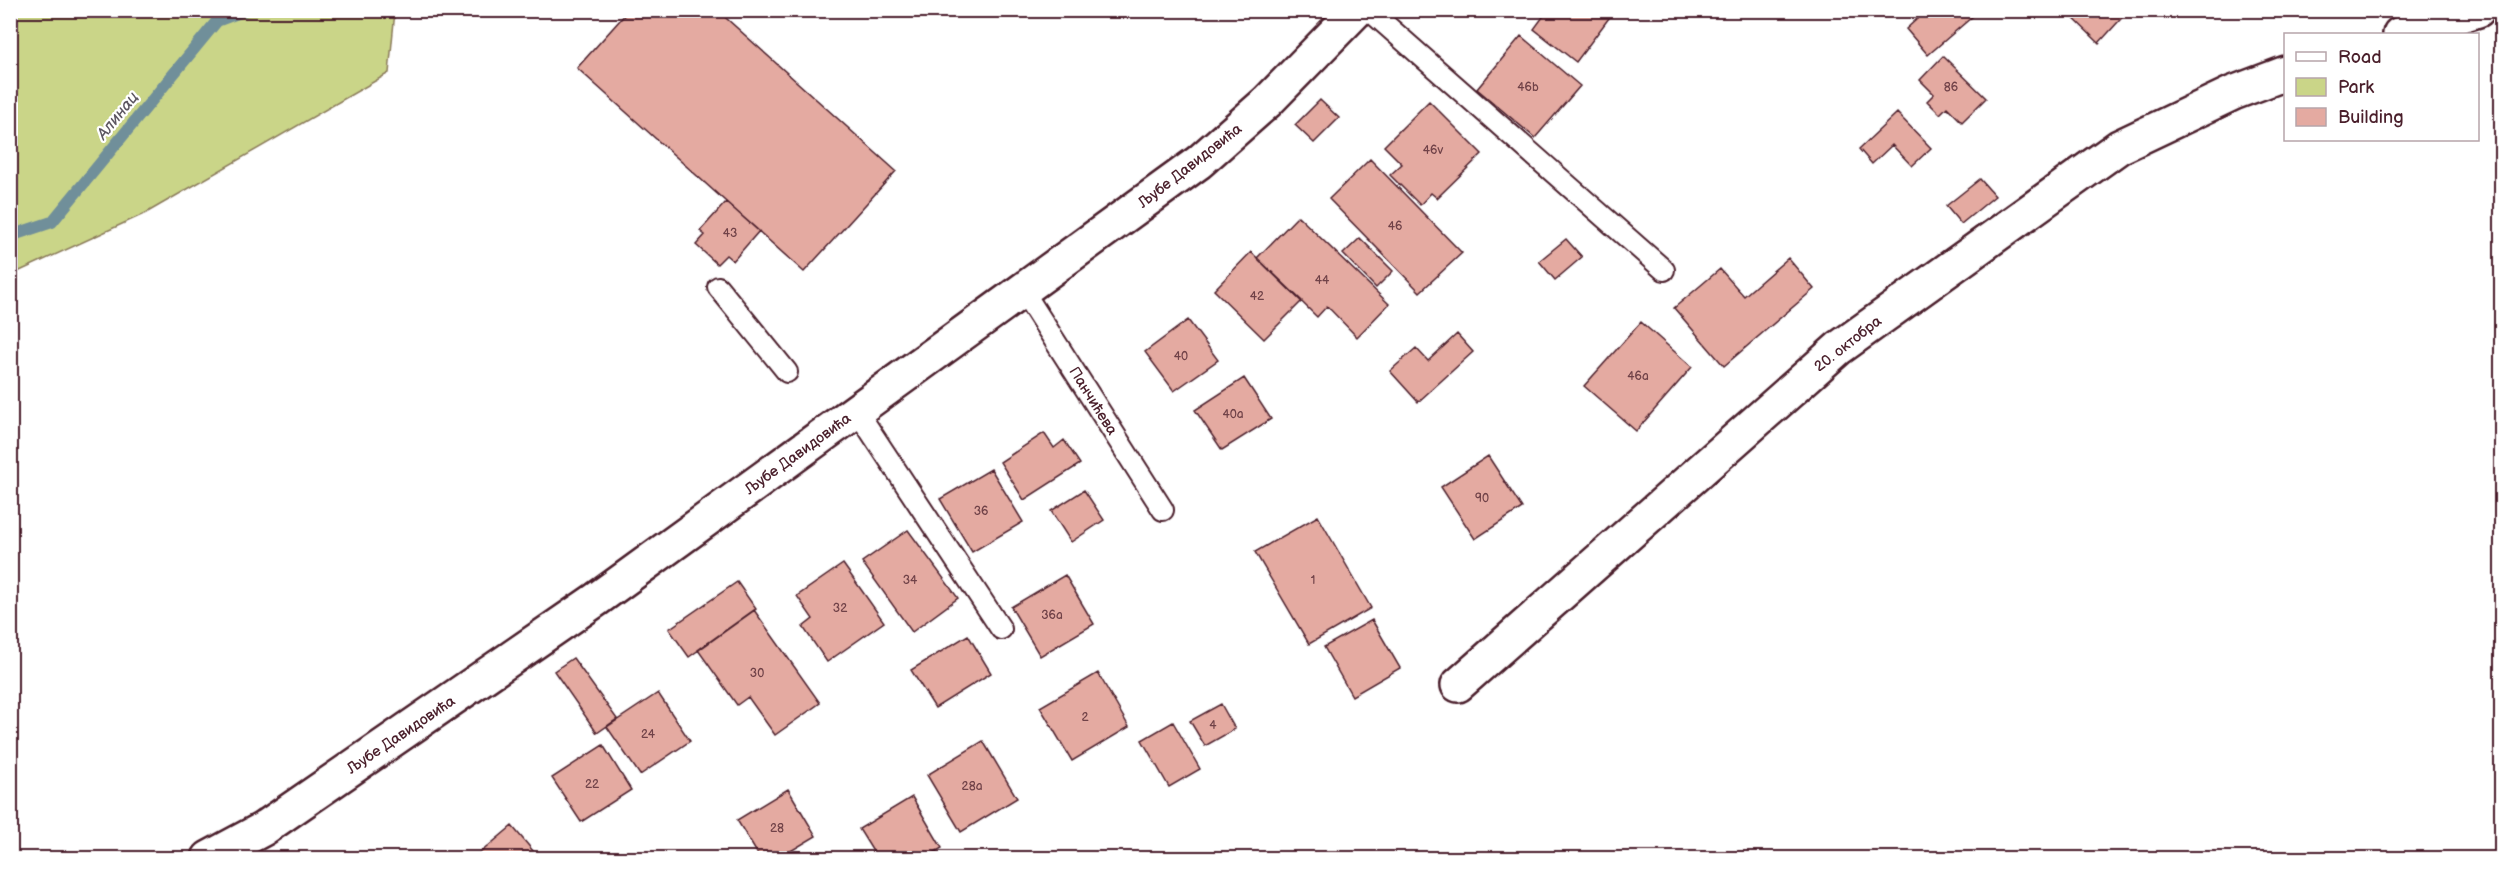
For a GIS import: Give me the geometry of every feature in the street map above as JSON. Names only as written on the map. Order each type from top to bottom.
[{"type":"main road","name":"Љубе Давидовића","points":[[209,858],[263,828],[441,708],[597,599],[1023,291],[1227,140],[1295,75],[1357,10]]},
{"type":"main road","points":[[2403,33],[2478,10]]},
{"type":"main road","name":"20. октобра","points":[[1458,685],[1839,348],[2119,147],[2233,93],[2284,74]]},
{"type":"lane","points":[[1369,10],[1664,270]]},
{"type":"lane","points":[[718,287],[787,372]]},
{"type":"lane","name":"Панчићева","points":[[1023,291],[1163,510]]},
{"type":"lane","points":[[857,411],[1001,629]]},
{"type":"green space","points":[[10,11],[395,11],[389,73],[146,213],[11,275]]},
{"type":"building","points":[[629,10],[717,10],[896,171],[804,272],[577,68]]},
{"type":"building","points":[[1548,10],[1615,10],[1576,62],[1534,29]]},
{"type":"building","points":[[1927,10],[1980,10],[1928,55],[1906,29]]},
{"type":"building","points":[[2065,10],[2129,10],[2099,43]]},
{"type":"building","points":[[1521,36],[1580,86],[1535,138],[1477,89]]},
{"type":"building","points":[[1943,56],[1986,98],[1962,122],[1947,107],[1940,114],[1927,101],[1934,94],[1920,80]]},
{"type":"building","points":[[1320,100],[1339,118],[1314,143],[1295,125]]},
{"type":"building","points":[[1429,101],[1482,154],[1437,198],[1431,193],[1420,205],[1390,175],[1402,164],[1384,146]]},
{"type":"building","points":[[1897,113],[1931,148],[1912,166],[1892,145],[1872,164],[1859,149]]},
{"type":"building","points":[[1370,159],[1462,253],[1420,292],[1329,199]]},
{"type":"building","points":[[1980,179],[1995,196],[1961,224],[1946,206]]},
{"type":"building","points":[[726,202],[759,231],[733,261],[726,255],[717,264],[696,245],[705,235],[700,231]]},
{"type":"building","points":[[1298,216],[1389,304],[1357,337],[1327,306],[1317,317],[1257,258]]},
{"type":"building","points":[[1360,238],[1393,271],[1376,288],[1343,254]]},
{"type":"building","points":[[1566,239],[1582,257],[1555,280],[1539,261]]},
{"type":"building","points":[[1251,252],[1302,301],[1264,339],[1214,290]]},
{"type":"building","points":[[1788,258],[1814,289],[1724,366],[1674,308],[1720,269],[1744,296]]},
{"type":"building","points":[[1188,320],[1218,360],[1174,391],[1145,352]]},
{"type":"building","points":[[1641,322],[1692,367],[1636,431],[1584,386]]},
{"type":"building","points":[[1457,334],[1473,352],[1418,402],[1390,371],[1416,348],[1428,361]]},
{"type":"building","points":[[1244,378],[1271,419],[1222,450],[1195,410]]},
{"type":"building","points":[[1044,433],[1054,448],[1064,440],[1080,464],[1024,500],[1000,462]]},
{"type":"building","points":[[1488,456],[1522,508],[1475,539],[1441,487]]},
{"type":"building","points":[[991,469],[1023,522],[972,552],[940,499]]},
{"type":"building","points":[[1084,490],[1104,520],[1071,542],[1051,511]]},
{"type":"building","points":[[1318,516],[1371,608],[1309,644],[1255,552]]},
{"type":"building","points":[[908,530],[958,598],[912,632],[862,562]]},
{"type":"building","points":[[843,564],[884,622],[827,662],[803,627],[813,619],[797,596]]},
{"type":"building","points":[[1065,575],[1094,624],[1040,656],[1011,607]]},
{"type":"building","points":[[737,582],[756,609],[689,657],[669,629]]},
{"type":"building","points":[[754,610],[820,703],[775,735],[748,697],[737,705],[698,650]]},
{"type":"building","points":[[1372,620],[1400,668],[1352,696],[1324,647]]},
{"type":"building","points":[[968,635],[991,673],[935,708],[911,670]]},
{"type":"building","points":[[573,658],[617,719],[597,733],[554,671]]},
{"type":"building","points":[[1098,673],[1129,727],[1072,761],[1040,707]]},
{"type":"building","points":[[658,693],[690,741],[640,775],[607,727]]},
{"type":"building","points":[[1221,704],[1235,729],[1205,746],[1190,721]]},
{"type":"building","points":[[1173,722],[1200,769],[1169,787],[1142,740]]},
{"type":"building","points":[[983,741],[1017,798],[961,832],[927,775]]},
{"type":"building","points":[[603,745],[631,790],[581,822],[552,778]]},
{"type":"building","points":[[788,789],[816,836],[779,858],[760,858],[737,820]]},
{"type":"building","points":[[912,797],[942,848],[925,858],[877,858],[859,829]]},
{"type":"building","points":[[512,826],[539,858],[474,858]]},
{"type":"waterway","name":"Алинац","points":[[10,236],[52,222],[217,21],[246,10]]}]
